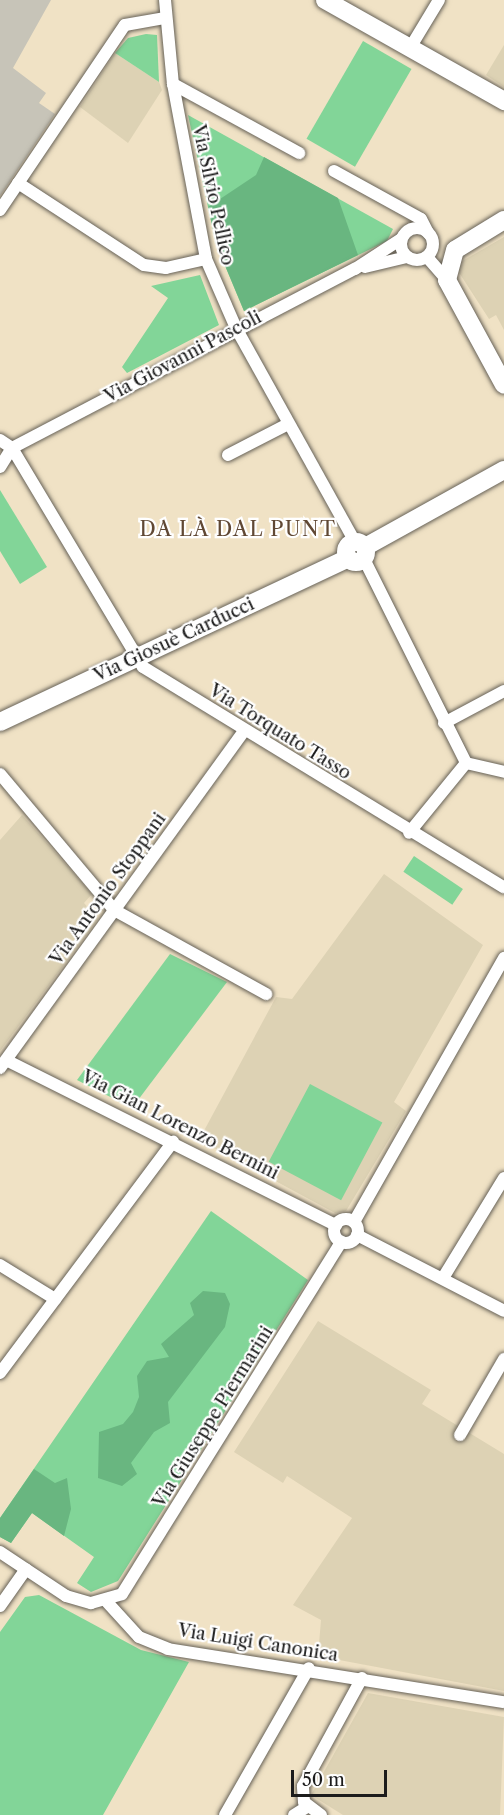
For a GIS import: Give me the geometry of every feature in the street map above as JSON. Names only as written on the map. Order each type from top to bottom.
[{"type":"street","name":"Via Silvio Pellico","points":[[165,0],[173,84],[206,259],[236,328],[358,552],[466,763]]},
{"type":"street","points":[[325,0],[504,101]]},
{"type":"street","points":[[411,48],[439,0]]},
{"type":"street","points":[[0,210],[125,26],[165,18]]},
{"type":"street","points":[[173,84],[299,153]]},
{"type":"street","points":[[334,171],[421,219],[430,238],[427,257],[447,280],[504,385]]},
{"type":"street","points":[[18,183],[144,265],[166,268],[206,259]]},
{"type":"street","points":[[397,207],[406,234],[407,257]]},
{"type":"street","points":[[447,280],[449,258],[461,245],[504,220]]},
{"type":"street","points":[[406,234],[461,245]]},
{"type":"street","name":"Via Giovanni Pascoli","points":[[12,448],[236,328],[355,269],[406,234]]},
{"type":"street","name":"Via Giovanni Pascoli","points":[[355,269],[407,257],[427,257]]},
{"type":"street","points":[[228,455],[288,424]]},
{"type":"street","points":[[0,440],[12,448],[0,467]]},
{"type":"street","name":"Via Torquato Tasso","points":[[12,448],[143,667],[409,833],[504,887]]},
{"type":"street","name":"Via Giosuè Carducci","points":[[0,722],[358,552],[504,470]]},
{"type":"street","points":[[444,723],[504,691]]},
{"type":"street","name":"Via Antonio Stoppani","points":[[4,1064],[244,731]]},
{"type":"street","points":[[409,833],[466,763],[504,772]]},
{"type":"street","points":[[0,774],[114,910],[266,994]]},
{"type":"street","points":[[357,1236],[354,1222],[503,960],[504,947]]},
{"type":"street","name":"Via Gian Lorenzo Bernini","points":[[4,1064],[173,1142],[336,1225]]},
{"type":"street","points":[[0,1373],[173,1142]]},
{"type":"street","points":[[444,1278],[504,1178]]},
{"type":"street","points":[[354,1222],[336,1225],[341,1242],[357,1236],[444,1278],[504,1311]]},
{"type":"street","name":"Via Giuseppe Piermarini","points":[[107,1602],[122,1594],[138,1573],[341,1242]]},
{"type":"street","points":[[0,1265],[55,1299]]},
{"type":"street","points":[[460,1435],[504,1359]]},
{"type":"street","points":[[0,1552],[66,1596],[107,1602]]},
{"type":"street","points":[[0,1606],[26,1569]]},
{"type":"street","name":"Via Luigi Canonica","points":[[107,1602],[139,1637],[168,1649],[309,1668],[504,1702]]},
{"type":"street","points":[[225,1815],[309,1668]]},
{"type":"street","points":[[321,1815],[307,1807],[303,1785],[363,1678]]},
{"type":"street","points":[[294,1815],[307,1807]]},
{"type":"shaded area","points":[[0,0],[51,0],[13,68],[46,93],[39,103],[55,114],[0,196]]},
{"type":"shaded area","points":[[504,45],[504,87],[486,75]]},
{"type":"shaded area","points":[[115,53],[159,82],[162,90],[128,143],[80,107]]},
{"type":"shaded area","points":[[504,237],[504,330],[496,315],[489,319],[458,271],[459,263]]},
{"type":"shaded area","points":[[22,815],[92,894],[84,903],[98,919],[0,1051],[0,840]]},
{"type":"shaded area","points":[[384,874],[483,945],[394,1102],[406,1111],[346,1211],[335,1213],[199,1140],[276,997],[292,999]]},
{"type":"shaded area","points":[[318,1321],[431,1390],[422,1404],[504,1454],[504,1691],[318,1656],[321,1620],[293,1605],[352,1518],[287,1476],[283,1483],[234,1452]]},
{"type":"shaded area","points":[[368,1693],[504,1717],[500,1815],[343,1815],[311,1795]]},
{"type":"green space","points":[[146,34],[157,35],[159,82],[115,53],[128,38]]},
{"type":"green space","points":[[363,41],[411,69],[355,167],[306,139]]},
{"type":"green space","points":[[188,115],[393,229],[387,241],[244,311],[216,244]]},
{"type":"green space","points":[[264,157],[338,198],[358,255],[244,311],[216,244],[208,207],[256,175]]},
{"type":"green space","points":[[200,275],[219,325],[127,373],[122,367],[168,298],[151,286]]},
{"type":"green space","points":[[0,490],[47,567],[20,584],[0,551]]},
{"type":"green space","points":[[414,856],[463,889],[452,905],[403,872]]},
{"type":"green space","points":[[170,954],[227,982],[132,1108],[77,1080]]},
{"type":"green space","points":[[310,1084],[382,1122],[341,1200],[269,1162]]},
{"type":"green space","points":[[211,1211],[308,1280],[118,1581],[91,1592],[77,1583],[94,1557],[32,1513],[11,1543],[0,1537],[0,1518]]},
{"type":"green space","points":[[203,1291],[225,1293],[230,1304],[225,1327],[168,1402],[170,1423],[154,1432],[131,1463],[137,1474],[122,1486],[98,1478],[99,1432],[123,1424],[133,1412],[139,1397],[137,1376],[147,1361],[169,1357],[161,1344],[194,1315],[190,1303]]},
{"type":"green space","points":[[34,1469],[55,1483],[67,1478],[71,1509],[64,1536],[32,1513],[11,1543],[0,1537],[0,1518]]},
{"type":"green space","points":[[39,1595],[141,1650],[189,1662],[103,1815],[0,1815],[0,1632],[25,1597]]},
{"type":"district","name":"DA LÀ DAL PUNT","points":[[238,529]]}]
